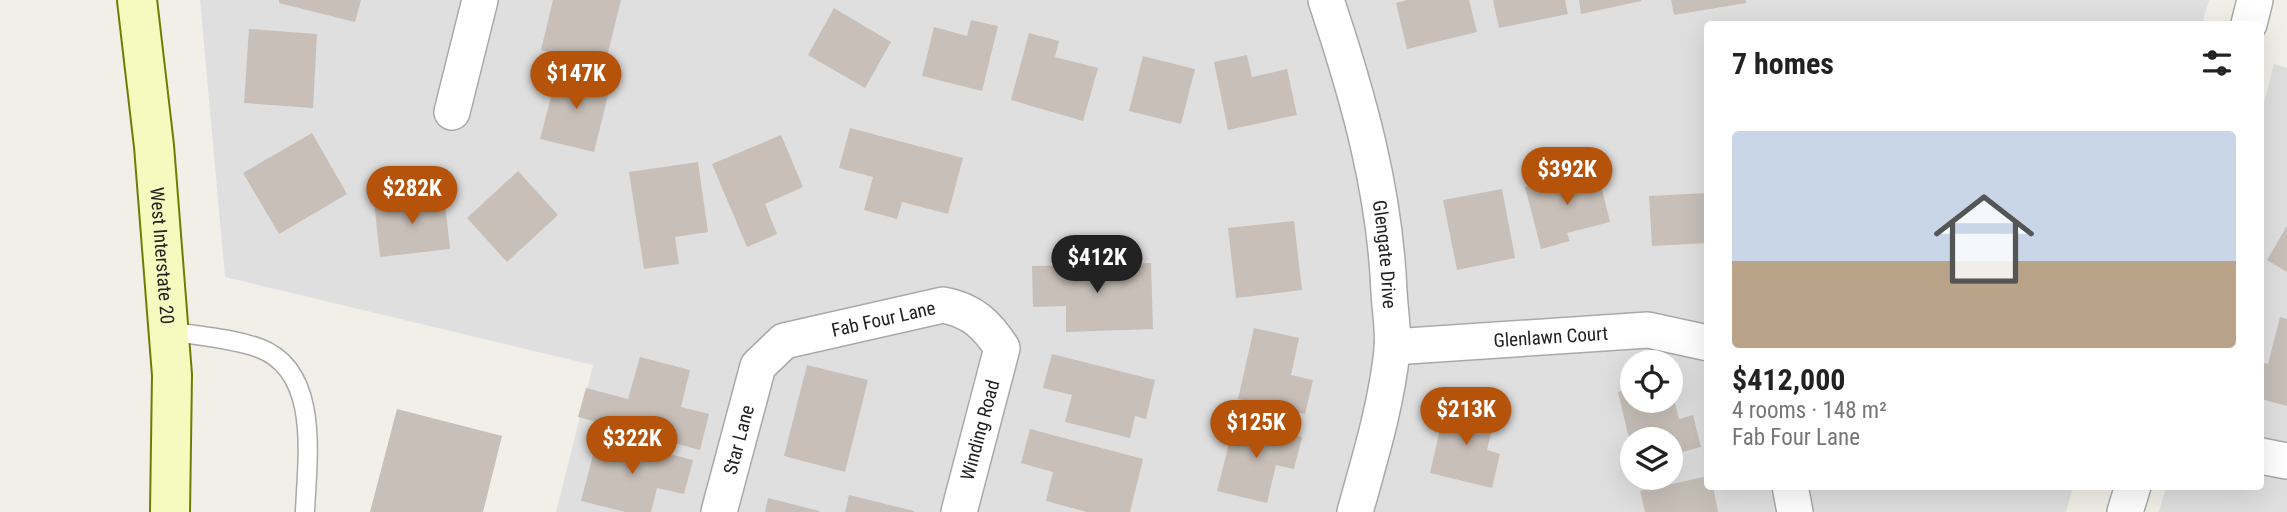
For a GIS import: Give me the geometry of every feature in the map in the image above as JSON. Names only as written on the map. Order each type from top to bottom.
[{"type":"main road","name":"West Interstate 20","points":[[137,0],[169,331],[173,451],[170,512]]},
{"type":"street","points":[[452,112],[480,0]]},
{"type":"street","name":"Glengate Drive","points":[[1326,0],[1358,96],[1384,215],[1392,347],[1382,418],[1355,512]]},
{"type":"street","points":[[2250,21],[2255,0]]},
{"type":"street","name":"Fab Four Lane","points":[[758,366],[784,341],[943,305],[960,308],[987,324],[1002,348]]},
{"type":"street","name":"Glenlawn Court","points":[[1392,347],[1648,330],[1704,342]]},
{"type":"street","name":"Winding Road","points":[[959,512],[1002,348]]},
{"type":"street","name":"Star Lane","points":[[719,512],[758,366]]},
{"type":"street","points":[[2264,457],[2287,461]]},
{"type":"street","points":[[1791,490],[1795,512]]},
{"type":"street","points":[[2125,512],[2132,490]]},
{"type":"lane","points":[[169,331],[259,348],[282,361],[298,383],[306,420],[305,512]]},
{"type":"shaded area","points":[[200,0],[2209,0],[2203,21],[1704,21],[1704,490],[2072,490],[2066,512],[556,512],[593,365],[225,277]]},
{"type":"shaded area","points":[[2274,64],[2287,68],[2287,512],[2159,512],[2165,490],[2264,490],[2264,102]]},
{"type":"building","points":[[279,0],[361,0],[355,22],[279,3]]},
{"type":"building","points":[[553,0],[621,0],[605,65],[541,50]]},
{"type":"building","points":[[1407,0],[1469,0],[1477,32],[1407,49],[1396,3]]},
{"type":"building","points":[[1493,0],[1565,0],[1568,14],[1499,28]]},
{"type":"building","points":[[1579,0],[1641,0],[1641,1],[1581,14]]},
{"type":"building","points":[[1671,0],[1746,0],[1746,3],[1674,15]]},
{"type":"building","points":[[834,8],[891,42],[865,88],[808,55]]},
{"type":"building","points":[[971,20],[998,26],[982,91],[922,76],[934,27],[967,36]]},
{"type":"building","points":[[249,29],[317,34],[313,108],[244,103]]},
{"type":"building","points":[[1029,33],[1059,41],[1055,57],[1098,68],[1083,121],[1011,100]]},
{"type":"building","points":[[1247,55],[1252,77],[1287,69],[1297,115],[1228,130],[1214,62]]},
{"type":"building","points":[[1143,56],[1195,69],[1181,124],[1129,111]]},
{"type":"building","points":[[558,70],[611,83],[594,152],[540,139]]},
{"type":"building","points":[[850,128],[963,158],[948,214],[902,202],[897,219],[864,210],[873,177],[839,168]]},
{"type":"building","points":[[312,133],[347,194],[279,234],[243,173]]},
{"type":"building","points":[[781,135],[803,187],[765,204],[777,234],[747,247],[712,164]]},
{"type":"building","points":[[698,162],[708,232],[675,237],[679,264],[644,269],[629,172]]},
{"type":"building","points":[[1597,169],[1610,222],[1567,233],[1570,241],[1541,249],[1525,187]]},
{"type":"building","points":[[518,171],[558,215],[507,262],[467,218]]},
{"type":"building","points":[[1502,189],[1515,258],[1457,270],[1443,200]]},
{"type":"building","points":[[1704,193],[1704,243],[1652,246],[1649,196]]},
{"type":"building","points":[[444,194],[450,249],[380,257],[374,202]]},
{"type":"building","points":[[1294,221],[1302,290],[1236,298],[1228,228]]},
{"type":"building","points":[[2287,226],[2287,272],[2267,260]]},
{"type":"building","points":[[1151,263],[1153,329],[1066,332],[1066,306],[1033,307],[1032,266]]},
{"type":"building","points":[[2280,317],[2287,319],[2287,406],[2264,400],[2264,363],[2268,364]]},
{"type":"building","points":[[1254,328],[1299,338],[1291,375],[1313,380],[1305,414],[1238,399]]},
{"type":"building","points":[[1052,354],[1155,380],[1146,419],[1135,416],[1130,438],[1065,422],[1072,395],[1043,388]]},
{"type":"building","points":[[640,357],[690,370],[681,407],[709,414],[700,450],[578,417],[586,388],[628,399]]},
{"type":"building","points":[[807,365],[868,380],[845,472],[784,456]]},
{"type":"building","points":[[1446,403],[1495,416],[1487,450],[1500,454],[1492,488],[1430,473]]},
{"type":"building","points":[[397,409],[502,436],[483,512],[370,512]]},
{"type":"building","points":[[1623,413],[1678,413],[1679,419],[1693,415],[1701,447],[1683,452],[1683,427],[1626,427]]},
{"type":"building","points":[[1235,420],[1302,437],[1294,469],[1276,465],[1267,503],[1217,491]]},
{"type":"building","points":[[1030,429],[1143,459],[1130,512],[1087,512],[1046,501],[1053,472],[1021,463]]},
{"type":"building","points":[[598,436],[693,460],[684,494],[657,488],[651,512],[625,512],[581,501]]},
{"type":"building","points":[[1704,477],[1704,490],[1714,490],[1718,512],[1645,512],[1640,491],[1683,490],[1683,482]]},
{"type":"building","points":[[849,495],[914,511],[914,512],[845,512]]},
{"type":"building","points":[[768,498],[819,511],[819,512],[765,512]]}]
